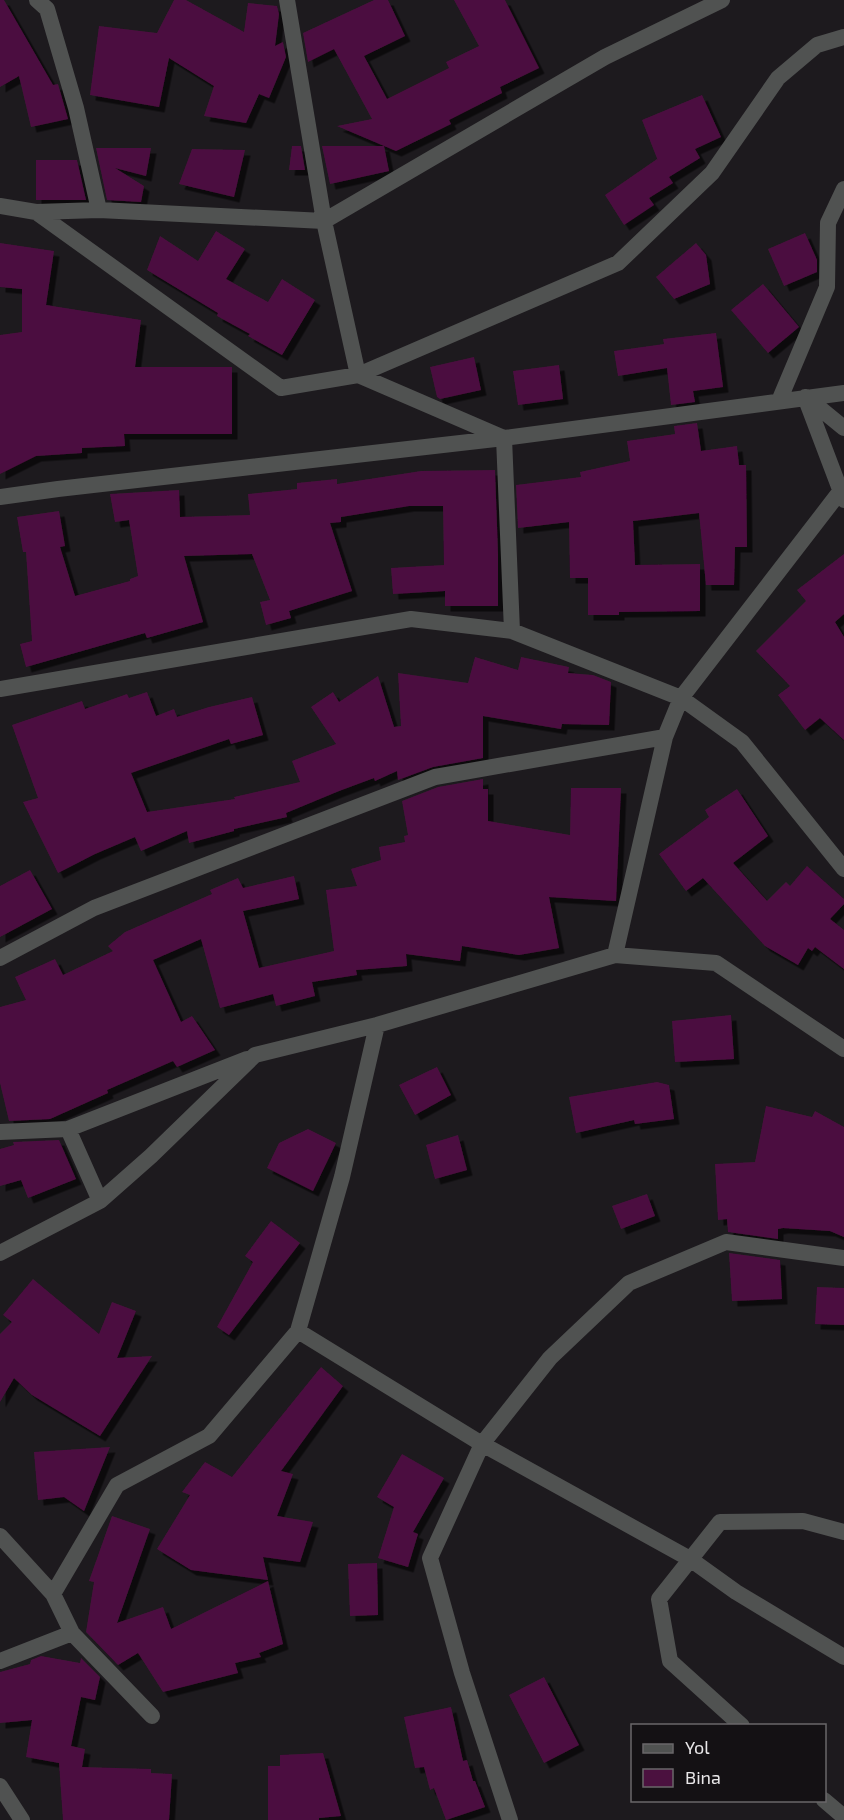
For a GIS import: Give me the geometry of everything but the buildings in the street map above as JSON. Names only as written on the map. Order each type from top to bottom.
[{"type":"street","points":[[37,0],[47,9],[76,108],[99,210]]},
{"type":"street","points":[[287,0],[324,221],[358,375]]},
{"type":"street","points":[[0,206],[36,212],[99,210],[324,221],[605,57],[722,0]]},
{"type":"street","points":[[36,212],[281,388],[358,375],[618,264],[712,173],[778,78],[817,45],[844,37]]},
{"type":"street","points":[[778,401],[827,287],[828,224],[844,189]]},
{"type":"street","points":[[358,375],[504,438]]},
{"type":"street","points":[[0,497],[504,438],[844,393]]},
{"type":"street","points":[[805,397],[844,428]]},
{"type":"street","points":[[615,955],[665,737],[681,698],[842,497],[805,397]]},
{"type":"street","points":[[504,438],[512,631]]},
{"type":"street","points":[[0,689],[411,619],[512,631],[681,698],[742,742],[844,869]]},
{"type":"street","points":[[0,957],[94,908],[435,777],[665,737]]},
{"type":"street","points":[[0,1132],[68,1129],[255,1055],[377,1025],[615,955],[716,963],[844,1049]]},
{"type":"street","points":[[53,1594],[117,1485],[209,1436],[298,1331],[342,1178],[377,1025]]},
{"type":"street","points":[[0,1253],[100,1201],[151,1156],[255,1055]]},
{"type":"street","points":[[68,1129],[100,1201]]},
{"type":"street","points":[[510,1820],[462,1674],[430,1558],[482,1444],[550,1358],[629,1283],[726,1242],[844,1258]]},
{"type":"street","points":[[298,1331],[482,1444],[690,1559],[736,1592],[844,1657]]},
{"type":"street","points":[[741,1724],[670,1661],[659,1599],[720,1522],[803,1521],[844,1532]]},
{"type":"street","points":[[0,1536],[53,1594],[72,1633],[152,1716]]},
{"type":"street","points":[[0,1661],[72,1633]]},
{"type":"street","points":[[0,1786],[22,1820]]},
{"type":"street","points":[[826,1801],[844,1817]]}]
